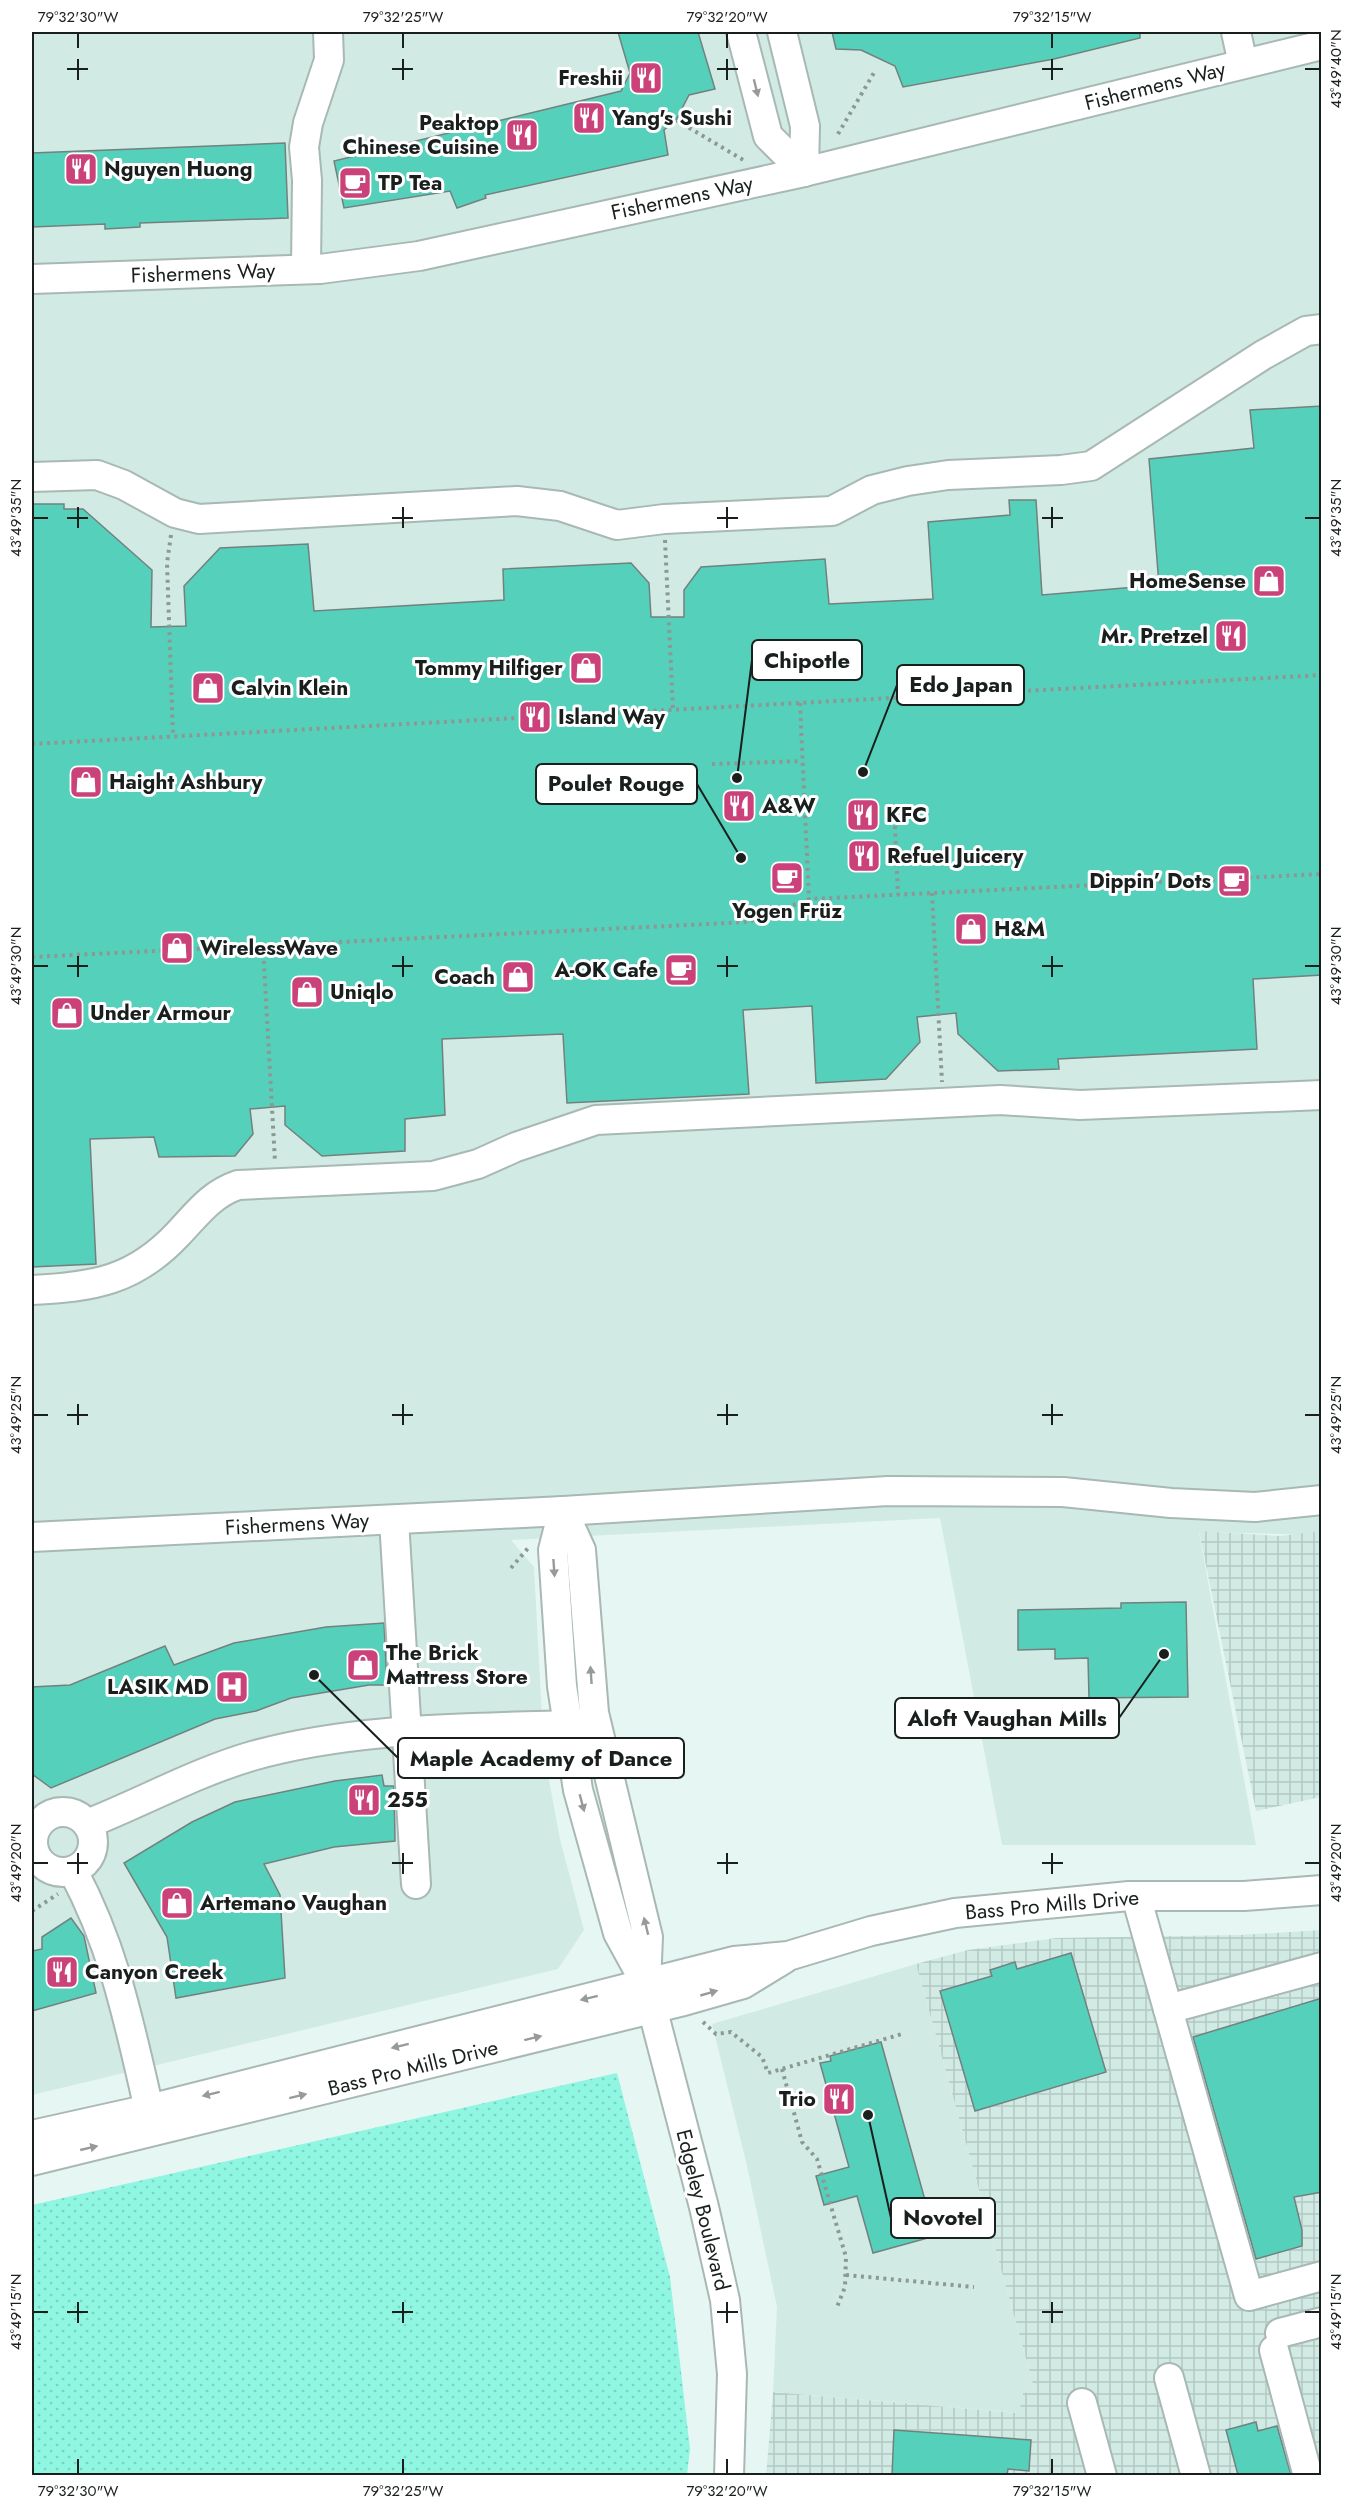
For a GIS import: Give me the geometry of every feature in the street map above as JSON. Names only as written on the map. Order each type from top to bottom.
[{"type":"street","points":[[306,269],[307,180],[304,147],[308,123],[329,60],[328,32]]},
{"type":"street","points":[[741,32],[768,136],[804,172]]},
{"type":"street","points":[[782,32],[805,126],[804,172]]},
{"type":"street","points":[[1236,32],[1243,64]]},
{"type":"street","name":"Fishermens Way","points":[[32,279],[306,269],[418,256],[804,172],[1322,45]]},
{"type":"street","points":[[32,477],[97,475],[124,485],[175,513],[199,519],[517,501],[560,506],[617,525],[664,519],[832,511],[872,490],[908,481],[948,475],[1061,470],[1091,466],[1257,359],[1306,331],[1322,329]]},
{"type":"street","points":[[32,1290],[77,1288],[129,1273],[165,1247],[216,1195],[238,1185],[276,1181],[433,1176],[478,1164],[596,1120],[1000,1100],[1080,1105],[1322,1095]]},
{"type":"street","name":"Fishermens Way","points":[[32,1538],[563,1511],[888,1491],[1064,1492],[1171,1503],[1255,1507],[1322,1500]]},
{"type":"street","points":[[563,1511],[581,1550],[596,1724],[648,1937],[649,1997]]},
{"type":"street","points":[[563,1511],[553,1550],[562,1686],[578,1790],[618,1933],[649,1997]]},
{"type":"street","points":[[394,1520],[416,1884]]},
{"type":"street","points":[[87,1824],[190,1777],[252,1756],[316,1742],[408,1731],[596,1724]]},
{"type":"street","points":[[78,1879],[56,1872],[39,1860],[34,1851],[33,1830],[50,1815],[60,1812],[80,1817],[87,1824],[93,1844],[91,1854],[78,1879],[107,1944],[121,1986],[149,2109]]},
{"type":"street","name":"Bass Pro Mills Drive","points":[[32,2161],[649,1997],[734,1961],[788,1956],[871,1931],[955,1913],[1041,1903],[1136,1896],[1244,1896],[1321,1892]]},
{"type":"street","points":[[1136,1896],[1249,2296],[1322,2276]]},
{"type":"street","points":[[1168,2009],[1322,1968]]},
{"type":"street","name":"Bass Pro Mills Drive","points":[[32,2135],[649,1997]]},
{"type":"street","name":"Edgeley Boulevard","points":[[649,1997],[725,2300],[732,2374],[729,2475]]},
{"type":"street","points":[[1308,2475],[1277,2341],[1322,2322]]},
{"type":"street","points":[[1169,2378],[1196,2475]]},
{"type":"street","points":[[1082,2403],[1102,2475]]},
{"type":"path","points":[[838,134],[875,71]]},
{"type":"path","points":[[676,120],[747,162]]},
{"type":"path","points":[[173,735],[167,564],[175,513]]},
{"type":"path","points":[[664,519],[673,710]]},
{"type":"path","points":[[32,744],[1322,675]]},
{"type":"path","points":[[800,703],[809,899]]},
{"type":"path","points":[[712,764],[802,762]]},
{"type":"path","points":[[895,826],[898,895]]},
{"type":"path","points":[[32,957],[749,922],[809,899],[1322,874]]},
{"type":"path","points":[[932,893],[942,1104]]},
{"type":"path","points":[[263,946],[276,1181]]},
{"type":"path","points":[[511,1568],[529,1547]]},
{"type":"path","points":[[32,1911],[78,1879]]},
{"type":"path","points":[[703,2022],[716,2034],[731,2032],[762,2057],[768,2073],[902,2034]]},
{"type":"path","points":[[782,2069],[802,2142],[817,2159],[846,2257],[846,2275],[837,2307]]},
{"type":"path","points":[[846,2275],[974,2287]]},
{"type":"shaded area","points":[[32,32],[1321,32],[1321,1535],[1199,1532],[1256,1845],[1002,1845],[940,1518],[511,1540],[534,1567],[544,1753],[560,1839],[584,1930],[558,1969],[32,2095]]},
{"type":"shaded area","points":[[1199,1531],[1280,1536],[1321,1531],[1321,1797],[1256,1811]]},
{"type":"shaded area","points":[[1321,1930],[1321,2475],[766,2476],[773,2392],[1019,2413],[1023,2393],[1035,2391],[916,1964],[968,1950],[1056,1938],[1240,1935]]},
{"type":"shaded area","points":[[916,1964],[1035,2391],[1023,2393],[1020,2413],[773,2392],[777,2307],[747,2166],[712,2024]]},
{"type":"green space","points":[[617,2073],[670,2277],[690,2449],[687,2475],[32,2475],[32,2205]]},
{"type":"building","points":[[618,32],[698,32],[715,89],[689,95],[676,120],[664,130],[668,155],[485,195],[486,198],[457,208],[450,191],[344,208],[334,161],[621,91],[630,73]]},
{"type":"building","points":[[832,32],[1140,32],[1140,38],[1054,59],[903,87],[895,66],[861,50],[836,49]]},
{"type":"building","points":[[285,143],[288,218],[140,223],[140,227],[105,229],[105,224],[32,227],[32,153]]},
{"type":"building","points":[[1322,406],[1322,975],[1253,979],[1257,1049],[1058,1059],[1059,1069],[998,1071],[958,1034],[956,1013],[917,1017],[920,1042],[886,1079],[816,1083],[812,1006],[743,1010],[749,1094],[567,1103],[563,1034],[442,1039],[445,1115],[405,1119],[405,1151],[322,1156],[285,1125],[285,1106],[250,1109],[253,1134],[235,1156],[159,1157],[154,1137],[90,1139],[96,1264],[32,1267],[32,504],[64,504],[64,509],[83,509],[152,570],[151,627],[186,626],[184,586],[220,548],[308,544],[314,611],[504,600],[503,569],[631,563],[649,583],[651,617],[684,617],[684,590],[701,567],[825,559],[829,604],[933,599],[928,522],[1010,515],[1009,500],[1036,500],[1042,595],[1159,585],[1149,459],[1254,448],[1250,410]]},
{"type":"building","points":[[1186,1602],[1188,1697],[1089,1698],[1088,1658],[1055,1659],[1055,1649],[1018,1650],[1018,1610],[1121,1608],[1121,1603]]},
{"type":"building","points":[[384,1623],[387,1685],[369,1685],[291,1698],[256,1711],[215,1719],[51,1788],[32,1774],[32,1687],[70,1685],[165,1646],[174,1665],[234,1643],[326,1627]]},
{"type":"building","points":[[382,1775],[384,1786],[394,1786],[395,1841],[334,1847],[264,1864],[280,1895],[285,1978],[176,1998],[167,1937],[124,1863],[192,1822],[235,1802],[335,1781]]},
{"type":"building","name":"Canyon Creek","points":[[71,1918],[84,1936],[96,1993],[32,2011],[32,1951],[42,1949],[42,1937]]},
{"type":"building","points":[[1071,1953],[1106,2072],[975,2111],[940,1991],[992,1976],[990,1970],[1015,1962],[1017,1969]]},
{"type":"building","points":[[1322,1998],[1322,2192],[1294,2197],[1302,2230],[1302,2246],[1256,2259],[1193,2037]]},
{"type":"building","points":[[881,2042],[935,2236],[873,2253],[857,2196],[824,2205],[816,2176],[849,2167],[820,2063],[831,2061],[830,2056]]},
{"type":"building","points":[[1256,2422],[1258,2431],[1277,2426],[1291,2475],[1238,2475],[1226,2430]]},
{"type":"building","points":[[894,2430],[1031,2440],[1029,2471],[1008,2469],[1007,2475],[892,2475]]},
{"type":"place","name":"Freshii","points":[[646,78]]},
{"type":"place","name":"Yang's Sushi","points":[[589,118]]},
{"type":"place","name":"Peaktop Chinese Cuisine","points":[[522,135]]},
{"type":"place","name":"Nguyen Huong","points":[[81,169]]},
{"type":"place","name":"TP Tea","points":[[355,183]]},
{"type":"place","name":"HomeSense","points":[[1269,581]]},
{"type":"place","name":"Mr. Pretzel","points":[[1231,636]]},
{"type":"place","name":"Tommy Hilfiger","points":[[586,668]]},
{"type":"place","name":"Calvin Klein","points":[[208,688]]},
{"type":"place","name":"Island Way","points":[[535,717]]},
{"type":"place","name":"Edo Japan","points":[[863,772]]},
{"type":"place","name":"Chipotle","points":[[737,778]]},
{"type":"place","name":"Haight Ashbury","points":[[86,782]]},
{"type":"place","name":"A&W","points":[[739,806]]},
{"type":"place","name":"KFC","points":[[863,815]]},
{"type":"place","name":"Refuel Juicery","points":[[864,856]]},
{"type":"place","name":"Poulet Rouge","points":[[741,858]]},
{"type":"place","name":"Yogen Früz","points":[[787,878]]},
{"type":"place","name":"Dippin’ Dots","points":[[1234,881]]},
{"type":"place","name":"H&M","points":[[971,929]]},
{"type":"place","name":"WirelessWave","points":[[177,948]]},
{"type":"place","name":"A-OK Cafe","points":[[681,970]]},
{"type":"place","name":"Coach","points":[[518,977]]},
{"type":"place","name":"Uniqlo","points":[[307,992]]},
{"type":"place","name":"Under Armour","points":[[67,1013]]},
{"type":"place","name":"Aloft Vaughan Mills","points":[[1164,1654]]},
{"type":"place","name":"The Brick Mattress Store","points":[[363,1665]]},
{"type":"place","name":"Maple Academy of Dance","points":[[314,1675]]},
{"type":"place","name":"LASIK MD","points":[[232,1687]]},
{"type":"place","name":"255","points":[[364,1800]]},
{"type":"place","name":"Artemano Vaughan","points":[[177,1903]]},
{"type":"place","name":"Canyon Creek","points":[[62,1972]]},
{"type":"place","name":"Trio","points":[[839,2099]]},
{"type":"place","name":"Novotel","points":[[868,2115]]}]
